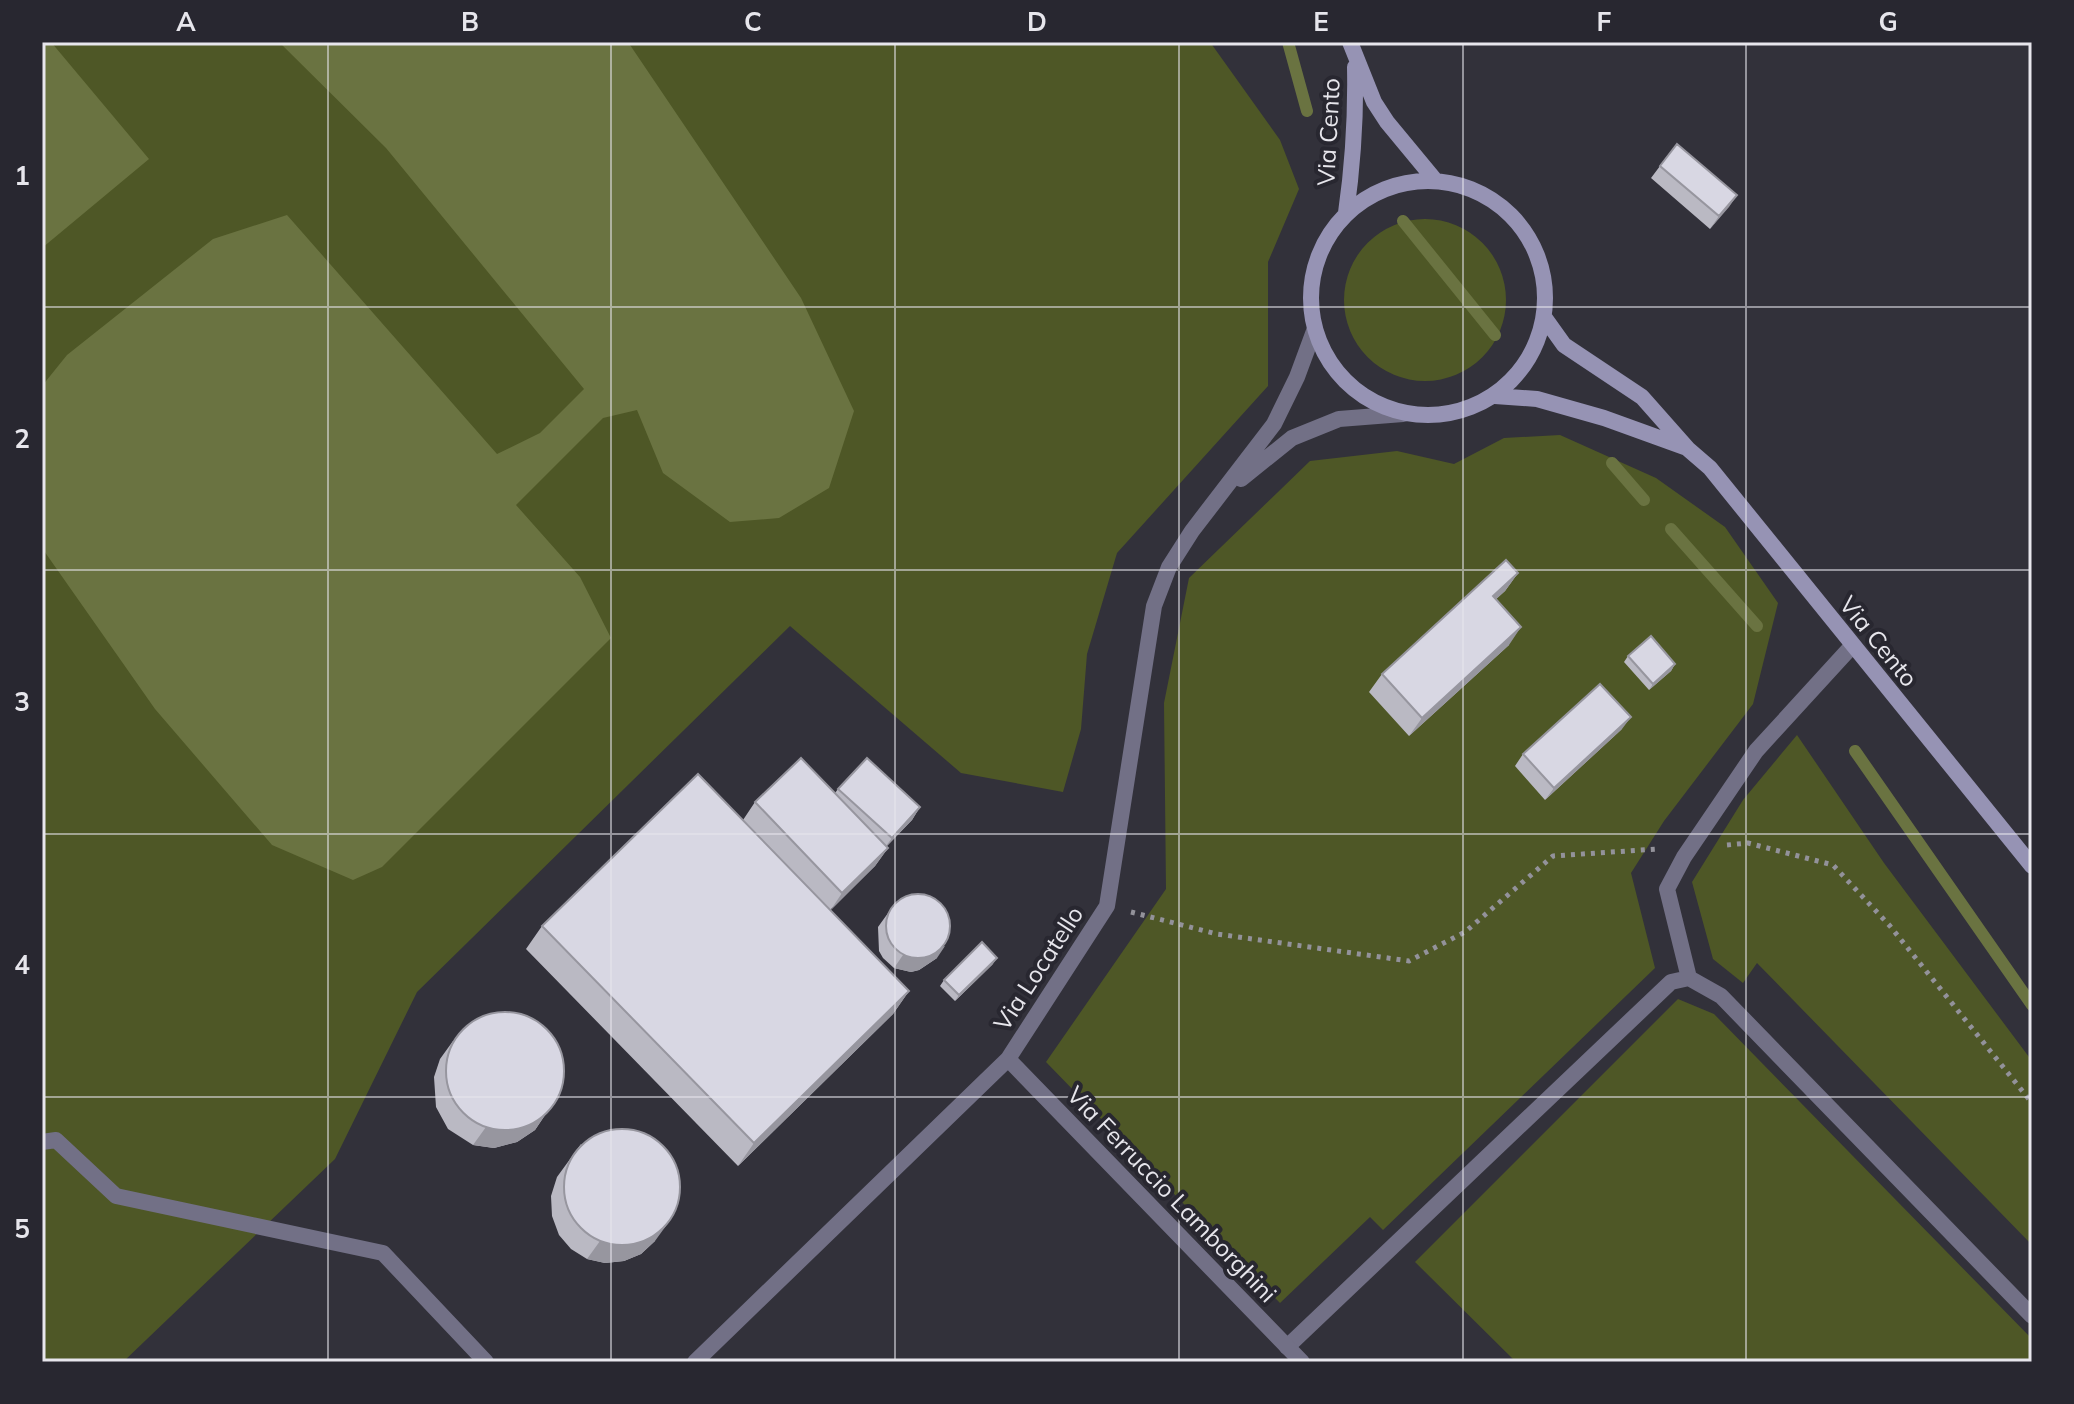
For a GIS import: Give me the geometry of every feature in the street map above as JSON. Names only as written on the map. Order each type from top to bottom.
[{"type":"main road","name":"Via Cento","points":[[1353,48],[1374,102],[1435,180]]},
{"type":"main road","name":"Via Cento","points":[[1346,213],[1353,169],[1356,115],[1353,48]]},
{"type":"main road","name":"Via Cento","points":[[1435,180],[1467,187],[1497,202],[1520,224],[1537,252],[1545,284],[1544,317],[1536,347],[1518,375],[1495,396],[1466,410],[1435,416],[1403,414],[1373,403],[1347,385],[1327,360],[1314,331],[1310,300],[1314,268],[1326,239],[1346,213],[1372,194],[1403,183],[1435,180]]},
{"type":"main road","name":"Via Cento","points":[[1544,317],[1564,345],[1642,397],[1688,449],[1710,468],[2032,866]]},
{"type":"main road","name":"Via Cento","points":[[1495,396],[1551,403],[1604,418],[1688,449]]},
{"type":"street","name":"Via Locatello","points":[[695,1362],[1008,1059],[1107,906],[1154,606],[1169,567],[1192,531],[1274,424],[1297,377],[1314,331]]},
{"type":"street","name":"Via Locatello","points":[[1224,492],[1292,438],[1339,419],[1403,414]]},
{"type":"street","points":[[1689,978],[1667,889],[1691,847],[1756,751],[1852,646]]},
{"type":"street","points":[[1287,1347],[1671,982],[1689,978],[1721,996],[2032,1316]]},
{"type":"street","name":"Via Ferruccio Lamborghini","points":[[1008,1059],[1302,1362]]},
{"type":"street","points":[[42,1142],[56,1140],[116,1196],[383,1253],[486,1362]]},
{"type":"path","points":[[1107,906],[1217,934],[1409,961],[1465,932],[1553,856],[1748,843],[1833,865],[1890,926],[2032,1103]]},
{"type":"shaded area","points":[[42,42],[1210,42],[1280,140],[1299,189],[1268,262],[1268,386],[1117,553],[1087,654],[1081,729],[1063,792],[961,773],[790,626],[417,992],[335,1159],[123,1362],[42,1362]]},
{"type":"shaded area","points":[[42,42],[51,42],[149,159],[42,248]]},
{"type":"shaded area","points":[[279,42],[628,42],[801,298],[854,411],[829,488],[779,518],[730,522],[663,473],[637,410],[603,418],[516,505],[580,577],[611,638],[382,867],[353,880],[272,845],[155,709],[42,548],[42,386],[67,355],[213,239],[287,215],[497,454],[540,433],[584,389],[386,148]]},
{"type":"shaded area","points":[[1425,219],[1456,225],[1482,243],[1500,269],[1506,300],[1500,331],[1482,357],[1456,375],[1425,381],[1394,375],[1368,357],[1350,331],[1344,300],[1350,269],[1368,243],[1394,225]]},
{"type":"shaded area","points":[[1560,435],[1656,478],[1725,527],[1778,603],[1753,704],[1664,821],[1631,873],[1655,968],[1383,1230],[1370,1217],[1280,1303],[1046,1062],[1166,889],[1164,703],[1189,578],[1310,461],[1397,451],[1454,464],[1504,438]]},
{"type":"shaded area","points":[[1797,735],[1884,863],[2032,1061],[2032,1245],[1757,963],[1743,983],[1713,959],[1692,882],[1743,800]]},
{"type":"shaded area","points":[[1678,999],[1714,1014],[2032,1339],[2032,1362],[1516,1362],[1415,1262]]},
{"type":"building","points":[[1677,144],[1737,195],[1719,216],[1660,166]]},
{"type":"building","points":[[1506,560],[1518,573],[1493,596],[1521,627],[1422,718],[1382,674]]},
{"type":"building","points":[[1651,636],[1675,664],[1653,684],[1628,656]]},
{"type":"building","points":[[1600,684],[1631,717],[1554,788],[1523,754]]},
{"type":"building","points":[[801,758],[888,848],[842,893],[755,802]]},
{"type":"building","points":[[867,758],[920,807],[892,838],[838,789]]},
{"type":"building","points":[[698,774],[909,991],[754,1143],[542,926]]},
{"type":"building","points":[[912,894],[924,894],[941,903],[948,914],[948,938],[941,949],[924,958],[912,958],[900,953],[891,944],[886,932],[886,920],[891,908],[900,899]]},
{"type":"building","points":[[982,942],[997,958],[959,995],[944,980]]},
{"type":"building","points":[[505,1012],[538,1022],[554,1038],[564,1071],[554,1104],[538,1120],[505,1130],[472,1120],[456,1104],[446,1071],[456,1038],[472,1022]]},
{"type":"building","points":[[622,1129],[644,1133],[663,1146],[676,1165],[680,1187],[676,1209],[663,1228],[644,1241],[622,1245],[600,1241],[581,1228],[568,1209],[564,1187],[568,1165],[581,1146],[600,1133]]},
{"type":"waterway","points":[[1288,42],[1307,111]]},
{"type":"waterway","points":[[1403,221],[1495,335]]},
{"type":"waterway","points":[[1612,463],[1644,500]]},
{"type":"waterway","points":[[1671,529],[1757,626]]},
{"type":"waterway","points":[[1855,751],[2032,1005]]}]
